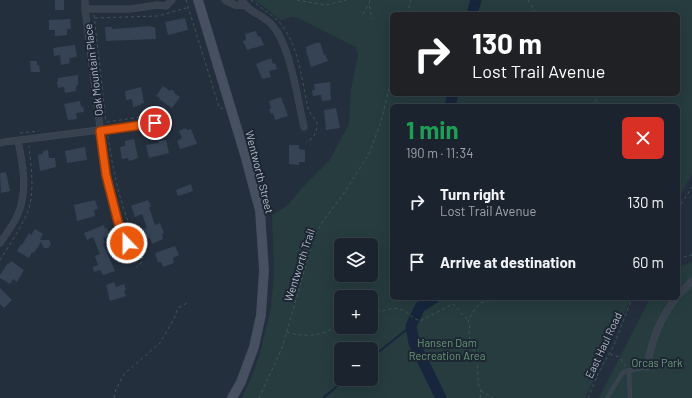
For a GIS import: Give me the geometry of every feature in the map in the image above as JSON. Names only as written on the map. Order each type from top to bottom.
[{"type":"main road","name":"Wentworth Street","points":[[198,0],[232,111],[260,211],[264,270],[261,315],[254,347],[241,382],[232,398]]},
{"type":"street","name":"Oak Mountain Place","points":[[86,0],[85,9],[106,175],[118,222],[127,243],[128,256]]},
{"type":"street","points":[[157,5],[162,0]]},
{"type":"street","points":[[85,9],[94,10],[157,5],[166,6],[172,0]]},
{"type":"street","points":[[242,0],[246,6],[261,15],[273,26],[281,38],[286,51],[304,127]]},
{"type":"street","points":[[228,1],[240,6],[246,6]]},
{"type":"street","points":[[0,144],[17,137],[100,131],[155,123]]},
{"type":"street","points":[[0,243],[18,215],[22,201],[24,186],[17,137]]},
{"type":"street","points":[[680,293],[692,281]]},
{"type":"street","points":[[647,366],[658,327],[669,306],[674,300]]},
{"type":"lane","points":[[607,398],[623,372],[647,366]]},
{"type":"lane","points":[[629,370],[630,398]]},
{"type":"path","points":[[186,0],[219,107],[232,111]]},
{"type":"path","points":[[297,0],[326,5],[346,0]]},
{"type":"path","points":[[363,14],[370,0]]},
{"type":"path","points":[[408,12],[411,0]]},
{"type":"path","points":[[528,0],[536,12]]},
{"type":"path","points":[[369,2],[372,13],[371,19]]},
{"type":"path","points":[[94,18],[158,16],[186,8],[188,9]]},
{"type":"path","points":[[94,10],[106,122],[140,117],[151,110],[164,113],[168,118]]},
{"type":"path","name":"Wentworth Trail","points":[[258,398],[282,348],[314,237],[323,221],[342,196],[369,154],[381,122],[390,84]]},
{"type":"path","points":[[593,96],[599,104]]},
{"type":"path","points":[[592,104],[596,100]]},
{"type":"path","points":[[107,130],[116,185],[121,204],[143,255],[141,263],[136,267]]},
{"type":"path","points":[[17,137],[39,131]]},
{"type":"path","points":[[680,206],[692,187]]},
{"type":"path","points":[[680,256],[684,257],[692,255]]},
{"type":"path","points":[[468,321],[474,309],[480,303],[491,300]]},
{"type":"path","name":"East Haul Road","points":[[588,398],[598,374],[610,353],[631,300]]},
{"type":"path","points":[[114,398],[116,389],[124,374],[159,344],[174,320],[178,308],[187,303]]},
{"type":"path","points":[[378,312],[387,309],[400,309],[405,311],[414,319],[420,321],[453,304],[470,324],[469,336],[476,359],[478,383],[481,391],[480,398]]},
{"type":"path","points":[[286,332],[310,336],[330,330],[334,325]]},
{"type":"path","points":[[610,353],[619,358],[629,370]]},
{"type":"path","points":[[481,391],[493,398]]},
{"type":"green space","name":"Hansen Dam Recreation Area","points":[[254,0],[692,0],[692,174],[680,196],[680,104],[390,104],[390,300],[630,300],[585,398],[242,398],[260,353],[271,308],[274,275],[272,215],[288,205],[301,189],[329,161],[349,124],[351,89],[358,55],[356,48],[359,49],[298,18],[292,17],[280,20]]},
{"type":"green space","name":"Orcas Park","points":[[692,262],[692,398],[599,398],[649,300],[680,300],[680,266]]},
{"type":"building","points":[[55,0],[64,0],[64,10],[55,10]]},
{"type":"building","points":[[185,18],[188,30],[168,35],[165,22]]},
{"type":"building","points":[[70,19],[71,29],[67,29],[67,35],[55,36],[55,30],[49,30],[49,20]]},
{"type":"building","points":[[105,27],[112,27],[112,29],[155,27],[156,39],[106,41]]},
{"type":"building","points":[[256,31],[258,37],[260,36],[264,45],[247,50],[243,41],[246,40],[245,34]]},
{"type":"building","points":[[320,43],[324,55],[325,54],[328,61],[311,67],[306,47]]},
{"type":"building","points":[[75,45],[77,57],[69,58],[70,63],[61,65],[60,55],[54,56],[53,48]]},
{"type":"building","points":[[271,58],[277,69],[269,71],[271,77],[262,79],[256,64]]},
{"type":"building","points":[[30,61],[37,61],[40,72],[31,72]]},
{"type":"building","points":[[78,75],[78,85],[76,86],[76,91],[65,93],[64,87],[58,88],[58,78]]},
{"type":"building","points":[[330,82],[331,100],[322,101],[321,95],[313,96],[312,90],[315,90],[314,84]]},
{"type":"building","points":[[163,86],[170,91],[171,89],[180,97],[172,108],[156,96]]},
{"type":"building","points":[[141,87],[144,103],[133,107],[132,99],[126,100],[125,91]]},
{"type":"building","points":[[281,97],[288,116],[275,120],[273,113],[271,114],[269,109],[271,109],[269,101]]},
{"type":"building","points":[[80,101],[84,112],[76,113],[77,119],[68,120],[64,104]]},
{"type":"building","points":[[336,108],[340,128],[326,130],[324,110]]},
{"type":"building","points":[[186,128],[187,130],[191,129],[197,144],[180,149],[177,141],[182,138],[179,131]]},
{"type":"building","points":[[134,139],[138,158],[129,161],[128,158],[122,159],[120,147],[125,146],[125,141]]},
{"type":"building","points":[[166,140],[169,153],[149,158],[146,145],[159,143],[159,141]]},
{"type":"building","points":[[289,145],[299,145],[299,149],[305,150],[305,162],[299,162],[299,165],[289,164]]},
{"type":"building","points":[[85,147],[87,160],[67,163],[65,151]]},
{"type":"building","points":[[48,150],[49,158],[55,158],[56,167],[40,171],[38,155],[43,154],[43,151]]},
{"type":"building","points":[[6,172],[10,191],[1,193],[0,173]]},
{"type":"building","points":[[191,184],[193,191],[178,196],[176,190]]},
{"type":"building","points":[[95,200],[98,209],[94,210],[95,216],[77,221],[74,205]]},
{"type":"building","points":[[148,200],[155,225],[160,223],[164,233],[162,234],[163,239],[152,244],[150,238],[145,239],[143,233],[143,229],[147,228],[142,214],[135,217],[131,206]]},
{"type":"building","points":[[104,225],[105,229],[107,228],[110,235],[103,238],[105,243],[103,244],[115,271],[103,275],[100,270],[94,272],[93,267],[98,265],[95,256],[100,254],[93,237],[87,240],[84,233]]},
{"type":"building","points":[[35,229],[43,234],[40,240],[49,240],[51,244],[48,248],[44,248],[41,242],[29,258],[17,251],[29,233],[31,235]]},
{"type":"building","points":[[175,246],[179,255],[173,258],[174,263],[163,267],[161,262],[158,262],[155,253]]},
{"type":"building","points":[[11,261],[24,270],[17,282],[13,279],[10,284],[0,278],[0,275]]},
{"type":"building","points":[[114,282],[116,287],[124,284],[126,296],[110,301],[106,285]]},
{"type":"building","points":[[0,288],[12,300],[4,308],[0,304]]},
{"type":"waterway","points":[[473,12],[476,0]]},
{"type":"waterway","points":[[450,104],[452,96]]},
{"type":"waterway","points":[[431,300],[420,307],[411,326],[414,343],[441,398]]},
{"type":"waterway","points":[[378,352],[411,326]]},
{"type":"waterway","points":[[323,398],[338,386]]},
{"type":"route","points":[[127,243],[118,222],[112,200],[106,175],[100,131],[155,123]]}]
